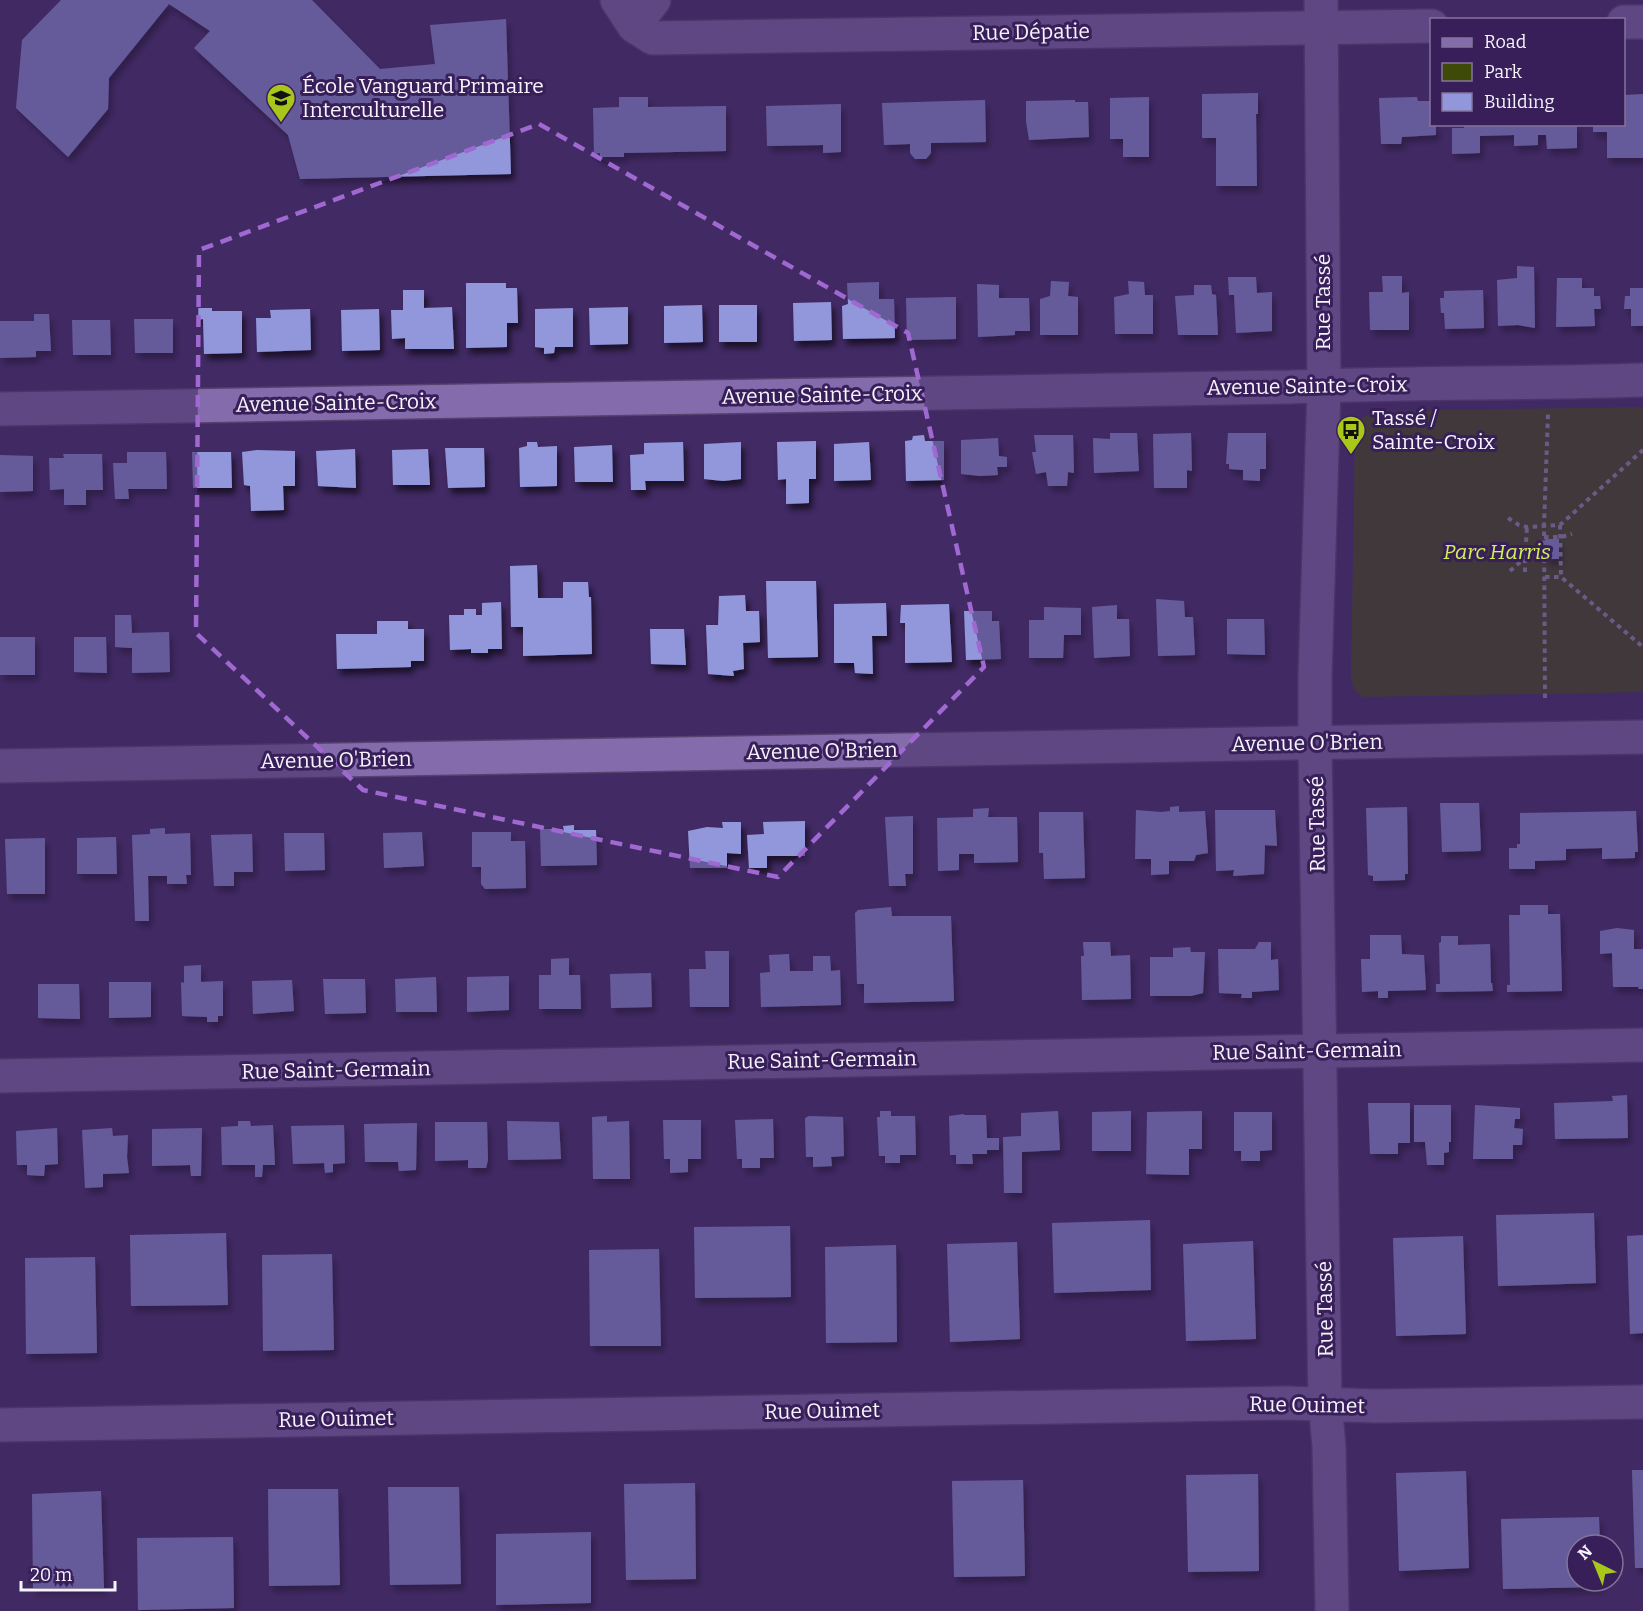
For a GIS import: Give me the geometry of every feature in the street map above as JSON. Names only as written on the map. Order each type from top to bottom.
[{"type":"street","name":"Rue Dépatie","points":[[654,0],[626,13],[653,38],[1321,14],[1430,26]]},
{"type":"street","name":"Rue Tassé","points":[[1321,14],[1324,386],[1315,743],[1325,1403],[1329,1446],[1332,1611]]},
{"type":"street","points":[[1625,22],[1643,22]]},
{"type":"street","name":"Avenue Sainte-Croix","points":[[0,409],[1643,380]]},
{"type":"street","name":"Avenue O'Brien","points":[[0,766],[1643,737]]},
{"type":"street","name":"Rue Saint-Germain","points":[[0,1076],[1643,1045]]},
{"type":"street","name":"Rue Ouimet","points":[[0,1425],[1325,1403],[1376,1406],[1643,1402]]},
{"type":"path","points":[[1545,698],[1544,526],[1548,408]]},
{"type":"path","points":[[1508,518],[1527,527],[1560,525],[1643,450]]},
{"type":"path","points":[[1560,525],[1561,577]]},
{"type":"path","points":[[1525,572],[1527,527]]},
{"type":"path","points":[[1544,537],[1561,537],[1572,534]]},
{"type":"path","points":[[1510,571],[1525,558]]},
{"type":"path","points":[[1545,577],[1561,577],[1643,647]]},
{"type":"highlighted area","points":[[539,124],[908,333],[984,667],[778,877],[363,790],[196,633],[199,250]]},
{"type":"green space","name":"Parc Harris","points":[[1643,407],[1643,692],[1363,697],[1357,693],[1351,676],[1355,432],[1365,416],[1377,411]]},
{"type":"building","points":[[61,0],[312,0],[380,69],[435,64],[430,25],[506,19],[511,174],[300,179],[288,135],[194,48],[210,31],[169,4],[109,78],[108,109],[68,157],[16,108],[22,40]]},
{"type":"building","points":[[1258,93],[1257,186],[1216,186],[1216,138],[1202,138],[1202,94]]},
{"type":"building","points":[[1643,94],[1643,158],[1607,158],[1607,132],[1593,132],[1593,126],[1625,126],[1625,95]]},
{"type":"building","points":[[619,97],[648,97],[648,107],[726,106],[726,151],[624,153],[624,157],[600,157],[600,153],[594,154],[593,108],[619,107]]},
{"type":"building","points":[[1149,97],[1149,157],[1123,157],[1123,139],[1110,139],[1110,98]]},
{"type":"building","points":[[1417,97],[1418,101],[1430,101],[1430,126],[1436,126],[1436,135],[1402,137],[1401,144],[1381,144],[1379,98]]},
{"type":"building","points":[[985,100],[986,142],[931,143],[931,153],[926,159],[915,159],[910,153],[910,144],[884,145],[882,103]]},
{"type":"building","points":[[1075,100],[1075,102],[1088,102],[1089,137],[1029,140],[1026,101]]},
{"type":"building","points":[[841,104],[841,152],[823,153],[823,145],[767,146],[766,106]]},
{"type":"building","points":[[1464,126],[1577,126],[1577,148],[1547,149],[1546,135],[1538,135],[1538,145],[1514,146],[1514,135],[1480,136],[1480,153],[1452,154],[1452,128],[1464,128]]},
{"type":"building","points":[[1517,266],[1534,267],[1535,328],[1518,325],[1498,326],[1497,280],[1517,278]]},
{"type":"building","points":[[1382,276],[1402,276],[1402,293],[1409,292],[1409,330],[1370,330],[1369,292],[1383,292]]},
{"type":"building","points":[[1228,277],[1256,277],[1257,293],[1272,292],[1272,331],[1236,333],[1234,295],[1229,295]]},
{"type":"building","points":[[1557,278],[1582,278],[1582,288],[1594,288],[1594,296],[1600,296],[1601,309],[1594,309],[1595,326],[1556,327]]},
{"type":"building","points":[[1051,281],[1069,282],[1068,296],[1078,297],[1078,335],[1040,335],[1040,299],[1050,296]]},
{"type":"building","points":[[1128,281],[1144,282],[1145,295],[1153,295],[1153,334],[1115,334],[1114,297],[1129,294]]},
{"type":"building","points":[[879,282],[879,299],[894,299],[895,338],[843,339],[842,306],[848,304],[847,283]]},
{"type":"building","points":[[466,283],[506,283],[506,288],[517,288],[518,323],[507,323],[507,347],[466,348]]},
{"type":"building","points":[[977,284],[999,285],[999,298],[1029,298],[1030,331],[1015,331],[1015,335],[978,337]]},
{"type":"building","points":[[1194,285],[1211,285],[1212,294],[1216,295],[1218,335],[1178,335],[1175,296],[1194,295]]},
{"type":"building","points":[[1630,288],[1643,288],[1643,326],[1631,326],[1631,309],[1624,309],[1625,296],[1630,296]]},
{"type":"building","points":[[403,290],[424,290],[424,308],[452,307],[454,349],[405,349],[405,338],[392,339],[391,310],[403,310]]},
{"type":"building","points":[[1483,290],[1484,328],[1445,329],[1440,298],[1444,298],[1444,291]]},
{"type":"building","points":[[956,297],[956,339],[907,340],[906,298]]},
{"type":"building","points":[[831,302],[832,340],[794,341],[793,303]]},
{"type":"building","points":[[702,305],[703,342],[664,343],[664,306]]},
{"type":"building","points":[[719,305],[757,305],[757,342],[719,342]]},
{"type":"building","points":[[628,307],[628,344],[590,345],[589,308]]},
{"type":"building","points":[[198,308],[212,308],[212,311],[242,311],[242,353],[204,354],[203,319],[198,320]]},
{"type":"building","points":[[573,308],[573,347],[555,347],[554,353],[544,354],[544,348],[535,347],[535,309]]},
{"type":"building","points":[[310,309],[311,350],[257,352],[256,318],[271,318],[270,310]]},
{"type":"building","points":[[379,309],[380,350],[342,351],[341,310]]},
{"type":"building","points":[[34,314],[49,314],[51,351],[36,351],[36,357],[0,358],[0,321],[34,321]]},
{"type":"building","points":[[134,319],[173,319],[173,353],[135,353]]},
{"type":"building","points":[[72,320],[110,320],[111,355],[73,355]]},
{"type":"building","points":[[1110,433],[1137,433],[1139,471],[1094,473],[1093,438],[1110,439]]},
{"type":"building","points":[[1191,433],[1192,471],[1187,470],[1187,488],[1154,488],[1153,434]]},
{"type":"building","points":[[1228,433],[1266,433],[1266,469],[1260,469],[1260,481],[1243,480],[1243,470],[1229,469],[1229,464],[1226,464]]},
{"type":"building","points":[[924,435],[925,441],[944,441],[944,480],[906,481],[905,441],[912,440],[913,436]]},
{"type":"building","points":[[1034,435],[1073,435],[1074,473],[1068,472],[1067,486],[1048,486],[1046,472],[1036,474],[1032,452],[1036,452]]},
{"type":"building","points":[[998,438],[999,456],[1007,457],[1007,467],[997,467],[998,475],[961,474],[961,440]]},
{"type":"building","points":[[816,441],[816,479],[809,479],[809,503],[786,504],[786,479],[778,480],[777,442]]},
{"type":"building","points":[[527,442],[537,442],[538,447],[557,446],[557,486],[520,487],[519,448],[527,446]]},
{"type":"building","points":[[683,442],[684,481],[645,481],[646,490],[631,490],[630,455],[644,454],[644,443]]},
{"type":"building","points":[[741,442],[741,479],[723,481],[704,479],[704,444]]},
{"type":"building","points":[[869,442],[871,480],[834,481],[834,444]]},
{"type":"building","points":[[612,445],[613,482],[575,482],[574,447]]},
{"type":"building","points":[[445,448],[484,448],[485,487],[448,488]]},
{"type":"building","points":[[355,449],[356,488],[318,486],[316,451]]},
{"type":"building","points":[[428,449],[430,485],[393,485],[392,450]]},
{"type":"building","points":[[295,451],[295,486],[283,486],[284,510],[251,511],[250,486],[244,485],[242,452]]},
{"type":"building","points":[[127,452],[166,452],[167,489],[128,489],[129,499],[115,499],[113,463],[127,463]]},
{"type":"building","points":[[192,452],[231,452],[232,488],[193,488]]},
{"type":"building","points":[[63,454],[102,454],[103,490],[86,490],[86,505],[64,505],[64,489],[50,490],[49,458],[64,458]]},
{"type":"building","points":[[0,455],[33,456],[33,491],[0,492]]},
{"type":"building","points":[[1545,539],[1559,539],[1559,559],[1546,559]]},
{"type":"building","points":[[537,565],[538,598],[563,598],[563,582],[588,582],[589,597],[591,597],[592,654],[523,656],[523,627],[511,627],[510,566]]},
{"type":"building","points":[[766,581],[816,581],[818,657],[768,658]]},
{"type":"building","points":[[745,595],[746,611],[759,611],[760,642],[743,643],[744,669],[733,671],[734,676],[708,674],[706,625],[718,625],[719,596]]},
{"type":"building","points":[[1156,599],[1184,601],[1185,617],[1193,617],[1195,655],[1158,656]]},
{"type":"building","points":[[501,602],[502,649],[488,649],[488,653],[471,653],[471,649],[450,650],[449,615],[464,615],[464,609],[476,609],[476,615],[482,615],[482,603]]},
{"type":"building","points":[[886,603],[887,636],[872,636],[873,674],[855,673],[854,663],[834,663],[834,604]]},
{"type":"building","points":[[949,604],[952,662],[905,663],[905,623],[900,623],[901,605]]},
{"type":"building","points":[[1117,605],[1117,619],[1129,619],[1130,656],[1094,658],[1092,607]]},
{"type":"building","points":[[1044,607],[1081,608],[1081,635],[1064,635],[1063,658],[1029,658],[1029,620],[1044,620]]},
{"type":"building","points":[[964,611],[992,611],[992,621],[999,621],[1001,659],[966,660]]},
{"type":"building","points":[[115,615],[131,615],[132,633],[169,632],[170,672],[132,673],[132,648],[115,647]]},
{"type":"building","points":[[1227,619],[1264,619],[1265,655],[1227,654]]},
{"type":"building","points":[[377,621],[408,621],[408,629],[424,629],[424,661],[411,661],[411,667],[337,669],[336,634],[377,634]]},
{"type":"building","points":[[650,629],[684,629],[686,665],[651,664]]},
{"type":"building","points":[[0,637],[35,637],[35,675],[0,675]]},
{"type":"building","points":[[74,637],[106,637],[107,673],[74,672]]},
{"type":"building","points":[[1440,803],[1479,803],[1480,851],[1442,852]]},
{"type":"building","points":[[1179,806],[1179,812],[1205,811],[1208,853],[1196,855],[1194,861],[1169,861],[1169,874],[1151,875],[1151,859],[1135,859],[1136,810],[1161,812],[1170,811],[1170,807]]},
{"type":"building","points":[[1407,807],[1408,874],[1405,874],[1405,880],[1373,881],[1373,876],[1368,875],[1366,808]]},
{"type":"building","points":[[989,808],[988,817],[1017,817],[1018,862],[974,863],[974,854],[959,854],[959,870],[938,871],[937,818],[973,817],[973,809]]},
{"type":"building","points":[[1215,810],[1275,810],[1277,846],[1265,845],[1264,874],[1233,876],[1234,870],[1216,871]]},
{"type":"building","points":[[1636,811],[1638,852],[1635,852],[1635,858],[1602,859],[1602,848],[1566,849],[1566,860],[1535,861],[1535,869],[1509,869],[1509,848],[1517,848],[1517,844],[1520,844],[1520,813]]},
{"type":"building","points":[[1039,812],[1083,812],[1085,878],[1044,879],[1043,853],[1039,853]]},
{"type":"building","points":[[913,816],[913,874],[905,874],[906,886],[889,886],[885,817]]},
{"type":"building","points":[[805,821],[805,856],[767,856],[767,868],[749,868],[747,835],[764,834],[763,822]]},
{"type":"building","points":[[722,822],[741,822],[741,854],[727,853],[727,868],[690,868],[688,831],[707,827],[723,828]]},
{"type":"building","points":[[574,825],[574,830],[596,830],[597,865],[541,866],[540,829],[562,829],[564,831],[563,826]]},
{"type":"building","points":[[165,828],[165,834],[190,833],[191,875],[186,875],[187,884],[167,884],[167,876],[148,876],[149,921],[135,921],[132,835],[150,834],[150,829]]},
{"type":"building","points":[[422,832],[424,866],[384,868],[383,833]]},
{"type":"building","points":[[472,832],[511,832],[511,841],[525,841],[526,888],[485,889],[481,884],[481,867],[472,867]]},
{"type":"building","points":[[284,833],[324,833],[325,870],[285,871]]},
{"type":"building","points":[[252,834],[253,872],[234,872],[234,886],[214,886],[211,835]]},
{"type":"building","points":[[116,837],[117,874],[77,874],[77,838]]},
{"type":"building","points":[[45,838],[45,894],[7,894],[5,839]]},
{"type":"building","points":[[1520,905],[1548,905],[1548,914],[1560,914],[1562,991],[1507,992],[1507,985],[1510,985],[1509,915],[1520,915]]},
{"type":"building","points":[[891,907],[892,916],[951,916],[954,1001],[864,1003],[864,984],[857,984],[855,913],[858,910]]},
{"type":"building","points":[[1617,928],[1634,930],[1634,949],[1643,949],[1643,989],[1613,987],[1612,953],[1600,954],[1600,931]]},
{"type":"building","points":[[1370,935],[1401,935],[1402,954],[1424,955],[1426,990],[1388,991],[1388,998],[1378,998],[1378,991],[1362,992],[1361,959],[1370,959]]},
{"type":"building","points":[[1441,936],[1458,936],[1458,945],[1490,944],[1493,991],[1436,992],[1436,984],[1440,984],[1439,943]]},
{"type":"building","points":[[1083,942],[1110,942],[1111,956],[1130,955],[1131,999],[1082,1000]]},
{"type":"building","points":[[1259,942],[1271,942],[1271,960],[1278,959],[1279,990],[1252,992],[1252,998],[1241,998],[1242,994],[1219,993],[1218,949],[1255,949]]},
{"type":"building","points":[[1190,947],[1191,952],[1205,952],[1203,993],[1191,996],[1150,996],[1150,957],[1173,957],[1173,948]]},
{"type":"building","points":[[705,951],[729,951],[729,1007],[690,1007],[689,969],[706,969]]},
{"type":"building","points":[[789,954],[790,971],[813,971],[813,956],[830,956],[831,971],[840,970],[841,1005],[761,1007],[760,973],[770,972],[769,955]]},
{"type":"building","points":[[569,958],[569,975],[580,975],[581,1009],[539,1009],[539,975],[551,975],[551,959]]},
{"type":"building","points":[[201,965],[201,982],[223,981],[223,1016],[218,1016],[218,1022],[207,1022],[207,1017],[182,1016],[181,982],[184,983],[184,966]]},
{"type":"building","points":[[651,973],[652,1007],[611,1008],[610,974]]},
{"type":"building","points":[[509,976],[509,1010],[467,1012],[467,977]]},
{"type":"building","points":[[436,977],[437,1012],[396,1012],[395,979]]},
{"type":"building","points":[[323,979],[365,979],[366,1013],[325,1014]]},
{"type":"building","points":[[292,980],[294,1011],[253,1014],[252,981]]},
{"type":"building","points":[[109,982],[151,982],[151,1017],[109,1018]]},
{"type":"building","points":[[38,984],[79,984],[80,1019],[38,1018]]},
{"type":"building","points":[[1627,1095],[1628,1138],[1555,1139],[1554,1103],[1613,1101],[1612,1096]]},
{"type":"building","points":[[1368,1103],[1410,1103],[1410,1143],[1398,1143],[1398,1154],[1370,1154]]},
{"type":"building","points":[[1414,1105],[1451,1105],[1451,1142],[1449,1142],[1449,1152],[1444,1153],[1444,1165],[1427,1165],[1425,1142],[1414,1142]]},
{"type":"building","points":[[1475,1105],[1520,1108],[1520,1119],[1515,1119],[1514,1128],[1523,1129],[1522,1145],[1513,1145],[1513,1159],[1473,1159]]},
{"type":"building","points":[[880,1111],[891,1111],[891,1116],[915,1116],[916,1155],[900,1155],[900,1163],[885,1163],[885,1156],[879,1156],[877,1117],[880,1117]]},
{"type":"building","points":[[1058,1111],[1060,1150],[1022,1152],[1022,1193],[1004,1193],[1003,1137],[1021,1136],[1021,1113]]},
{"type":"building","points":[[1131,1111],[1131,1151],[1092,1151],[1092,1112]]},
{"type":"building","points":[[1202,1111],[1202,1149],[1189,1149],[1189,1175],[1146,1174],[1147,1112]]},
{"type":"building","points":[[1234,1112],[1272,1112],[1272,1150],[1260,1151],[1260,1161],[1241,1161],[1241,1151],[1234,1151]]},
{"type":"building","points":[[986,1115],[987,1138],[999,1138],[999,1150],[987,1150],[987,1154],[972,1154],[973,1164],[956,1164],[956,1155],[950,1155],[949,1116]]},
{"type":"building","points":[[607,1116],[607,1122],[629,1121],[630,1179],[593,1179],[592,1117]]},
{"type":"building","points":[[809,1116],[843,1117],[844,1156],[831,1157],[832,1166],[813,1167],[813,1157],[806,1157],[805,1118]]},
{"type":"building","points":[[773,1119],[774,1158],[760,1158],[760,1168],[742,1168],[742,1159],[737,1159],[735,1120]]},
{"type":"building","points":[[663,1120],[701,1120],[701,1159],[688,1159],[688,1172],[670,1173],[670,1159],[664,1159]]},
{"type":"building","points":[[238,1121],[250,1121],[251,1126],[273,1125],[275,1165],[263,1165],[262,1177],[255,1177],[255,1165],[222,1165],[221,1127],[238,1126]]},
{"type":"building","points":[[507,1121],[559,1122],[561,1159],[508,1160]]},
{"type":"building","points":[[435,1122],[487,1122],[488,1160],[486,1168],[468,1168],[468,1160],[435,1161]]},
{"type":"building","points":[[417,1123],[416,1170],[399,1171],[398,1162],[365,1162],[364,1124]]},
{"type":"building","points":[[344,1125],[345,1163],[333,1164],[333,1172],[325,1173],[324,1163],[293,1164],[291,1126]]},
{"type":"building","points":[[57,1128],[58,1164],[45,1165],[44,1176],[27,1175],[27,1165],[17,1165],[16,1131]]},
{"type":"building","points":[[112,1128],[113,1136],[128,1135],[129,1173],[103,1174],[103,1187],[85,1188],[82,1130]]},
{"type":"building","points":[[202,1128],[201,1176],[191,1176],[190,1165],[152,1166],[152,1129]]},
{"type":"building","points":[[1594,1213],[1596,1283],[1498,1286],[1496,1215]]},
{"type":"building","points":[[1150,1220],[1151,1290],[1054,1293],[1052,1223]]},
{"type":"building","points":[[790,1226],[791,1297],[695,1298],[694,1227]]},
{"type":"building","points":[[226,1233],[228,1305],[131,1306],[130,1235]]},
{"type":"building","points":[[1643,1235],[1643,1333],[1630,1334],[1627,1236]]},
{"type":"building","points":[[1463,1236],[1466,1334],[1396,1336],[1393,1238]]},
{"type":"building","points":[[1253,1241],[1256,1339],[1186,1341],[1183,1244]]},
{"type":"building","points":[[1017,1242],[1020,1339],[950,1342],[947,1244]]},
{"type":"building","points":[[896,1245],[897,1342],[826,1343],[825,1247]]},
{"type":"building","points":[[659,1249],[661,1346],[590,1346],[589,1250]]},
{"type":"building","points":[[332,1254],[334,1350],[263,1351],[262,1255]]},
{"type":"building","points":[[95,1257],[97,1353],[26,1354],[25,1258]]},
{"type":"building","points":[[1632,1470],[1643,1470],[1643,1568],[1635,1568]]},
{"type":"building","points":[[1466,1471],[1469,1568],[1399,1571],[1396,1473]]},
{"type":"building","points":[[1258,1474],[1259,1571],[1188,1572],[1186,1475]]},
{"type":"building","points":[[1023,1480],[1025,1576],[954,1577],[952,1481]]},
{"type":"building","points":[[695,1483],[696,1579],[626,1580],[624,1484]]},
{"type":"building","points":[[388,1487],[459,1487],[461,1584],[390,1585]]},
{"type":"building","points":[[268,1489],[338,1489],[340,1585],[269,1586]]},
{"type":"building","points":[[101,1491],[104,1588],[33,1588],[32,1494]]},
{"type":"building","points":[[1599,1517],[1600,1533],[1565,1533],[1565,1588],[1503,1589],[1501,1519]]},
{"type":"building","points":[[591,1532],[591,1603],[496,1605],[496,1534]]},
{"type":"building","points":[[233,1537],[234,1608],[138,1610],[137,1538]]},
{"type":"place","name":"École Vanguard Primaire Interculturelle","points":[[281,124]]},
{"type":"place","name":"Tassé / Sainte-Croix","points":[[1351,456]]}]
